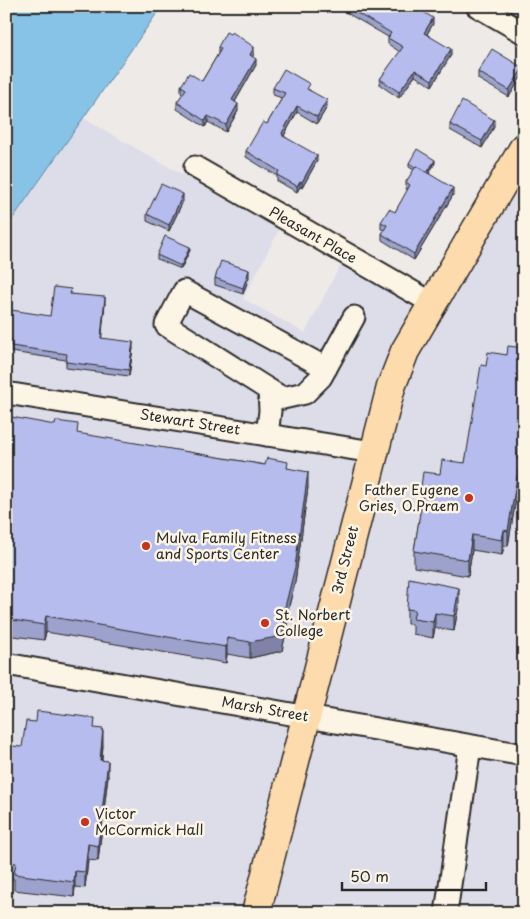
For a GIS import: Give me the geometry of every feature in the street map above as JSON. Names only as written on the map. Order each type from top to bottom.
[{"type":"main road","name":"3rd Street","points":[[256,913],[390,387],[405,351],[524,147]]},
{"type":"street","points":[[477,6],[524,33]]},
{"type":"street","name":"Pleasant Place","points":[[195,167],[432,303]]},
{"type":"street","points":[[326,368],[184,291],[166,325],[283,398],[305,393],[326,368],[354,317]]},
{"type":"street","points":[[267,435],[270,390]]},
{"type":"street","name":"Stewart Street","points":[[6,393],[373,452]]},
{"type":"street","name":"Marsh Street","points":[[6,664],[524,755]]},
{"type":"street","points":[[446,913],[470,746]]},
{"type":"shaded area","name":"St. Norbert College","points":[[83,118],[279,230],[243,299],[305,333],[341,264],[439,318],[524,175],[524,913],[6,913],[6,228]]},
{"type":"water","points":[[6,6],[162,6],[6,228]]},
{"type":"building","points":[[345,6],[414,6],[433,18],[424,33],[451,49],[432,80],[415,70],[399,92],[380,79],[403,47],[388,38],[391,33]]},
{"type":"building","points":[[226,32],[230,34],[232,32],[254,47],[250,55],[256,59],[232,100],[238,104],[226,125],[208,116],[205,121],[177,102],[186,89],[181,86],[189,73],[202,81],[221,49],[218,47]]},
{"type":"building","points":[[492,49],[523,68],[509,90],[478,72]]},
{"type":"building","points":[[284,69],[310,84],[307,89],[327,100],[317,117],[297,106],[282,133],[283,136],[317,155],[302,182],[300,181],[297,186],[277,175],[279,171],[246,151],[263,122],[267,124],[285,93],[273,88]]},
{"type":"building","points":[[462,101],[494,120],[482,141],[450,124]]},
{"type":"building","points":[[417,149],[435,160],[427,173],[409,163]]},
{"type":"building","points":[[416,166],[453,188],[414,254],[382,234],[387,225],[381,222],[389,209],[395,212],[410,185],[406,182]]},
{"type":"building","points":[[161,184],[183,194],[169,225],[147,214]]},
{"type":"building","points":[[165,236],[190,247],[181,266],[157,255]]},
{"type":"building","points":[[221,261],[249,270],[243,288],[215,278]]},
{"type":"building","points":[[54,287],[71,289],[70,294],[105,297],[101,338],[133,342],[129,370],[66,362],[67,354],[11,346],[12,339],[7,338],[11,310],[50,316]]},
{"type":"building","name":"Father Eugene Gries, O.Praem","points":[[508,346],[524,348],[524,418],[517,459],[520,459],[508,531],[504,530],[502,540],[472,535],[468,560],[414,551],[424,488],[421,487],[423,472],[440,474],[442,460],[465,463],[481,365],[486,366],[488,352],[507,355]]},
{"type":"building","name":"Mulva Family Fitness and Sports Center","points":[[6,416],[55,425],[56,421],[78,424],[77,433],[265,465],[267,458],[288,462],[287,468],[308,472],[295,567],[284,611],[287,611],[282,636],[250,642],[227,638],[226,647],[46,616],[44,625],[6,619]]},
{"type":"building","points":[[409,578],[459,588],[454,616],[435,613],[433,622],[413,619],[415,610],[407,609]]},
{"type":"building","name":"Victor McCormick Hall","points":[[37,711],[95,718],[94,728],[103,729],[100,760],[108,761],[98,846],[88,844],[85,872],[75,871],[74,882],[14,874],[16,863],[6,862],[9,832],[6,832],[6,795],[12,746],[22,747],[26,721],[36,722]]},
{"type":"place","name":"Father Eugene Gries, O.Praem","points":[[469,498]]},
{"type":"place","name":"Mulva Family Fitness and Sports Center","points":[[146,546]]},
{"type":"place","name":"St. Norbert College","points":[[265,623]]},
{"type":"place","name":"Victor McCormick Hall","points":[[85,822]]}]
